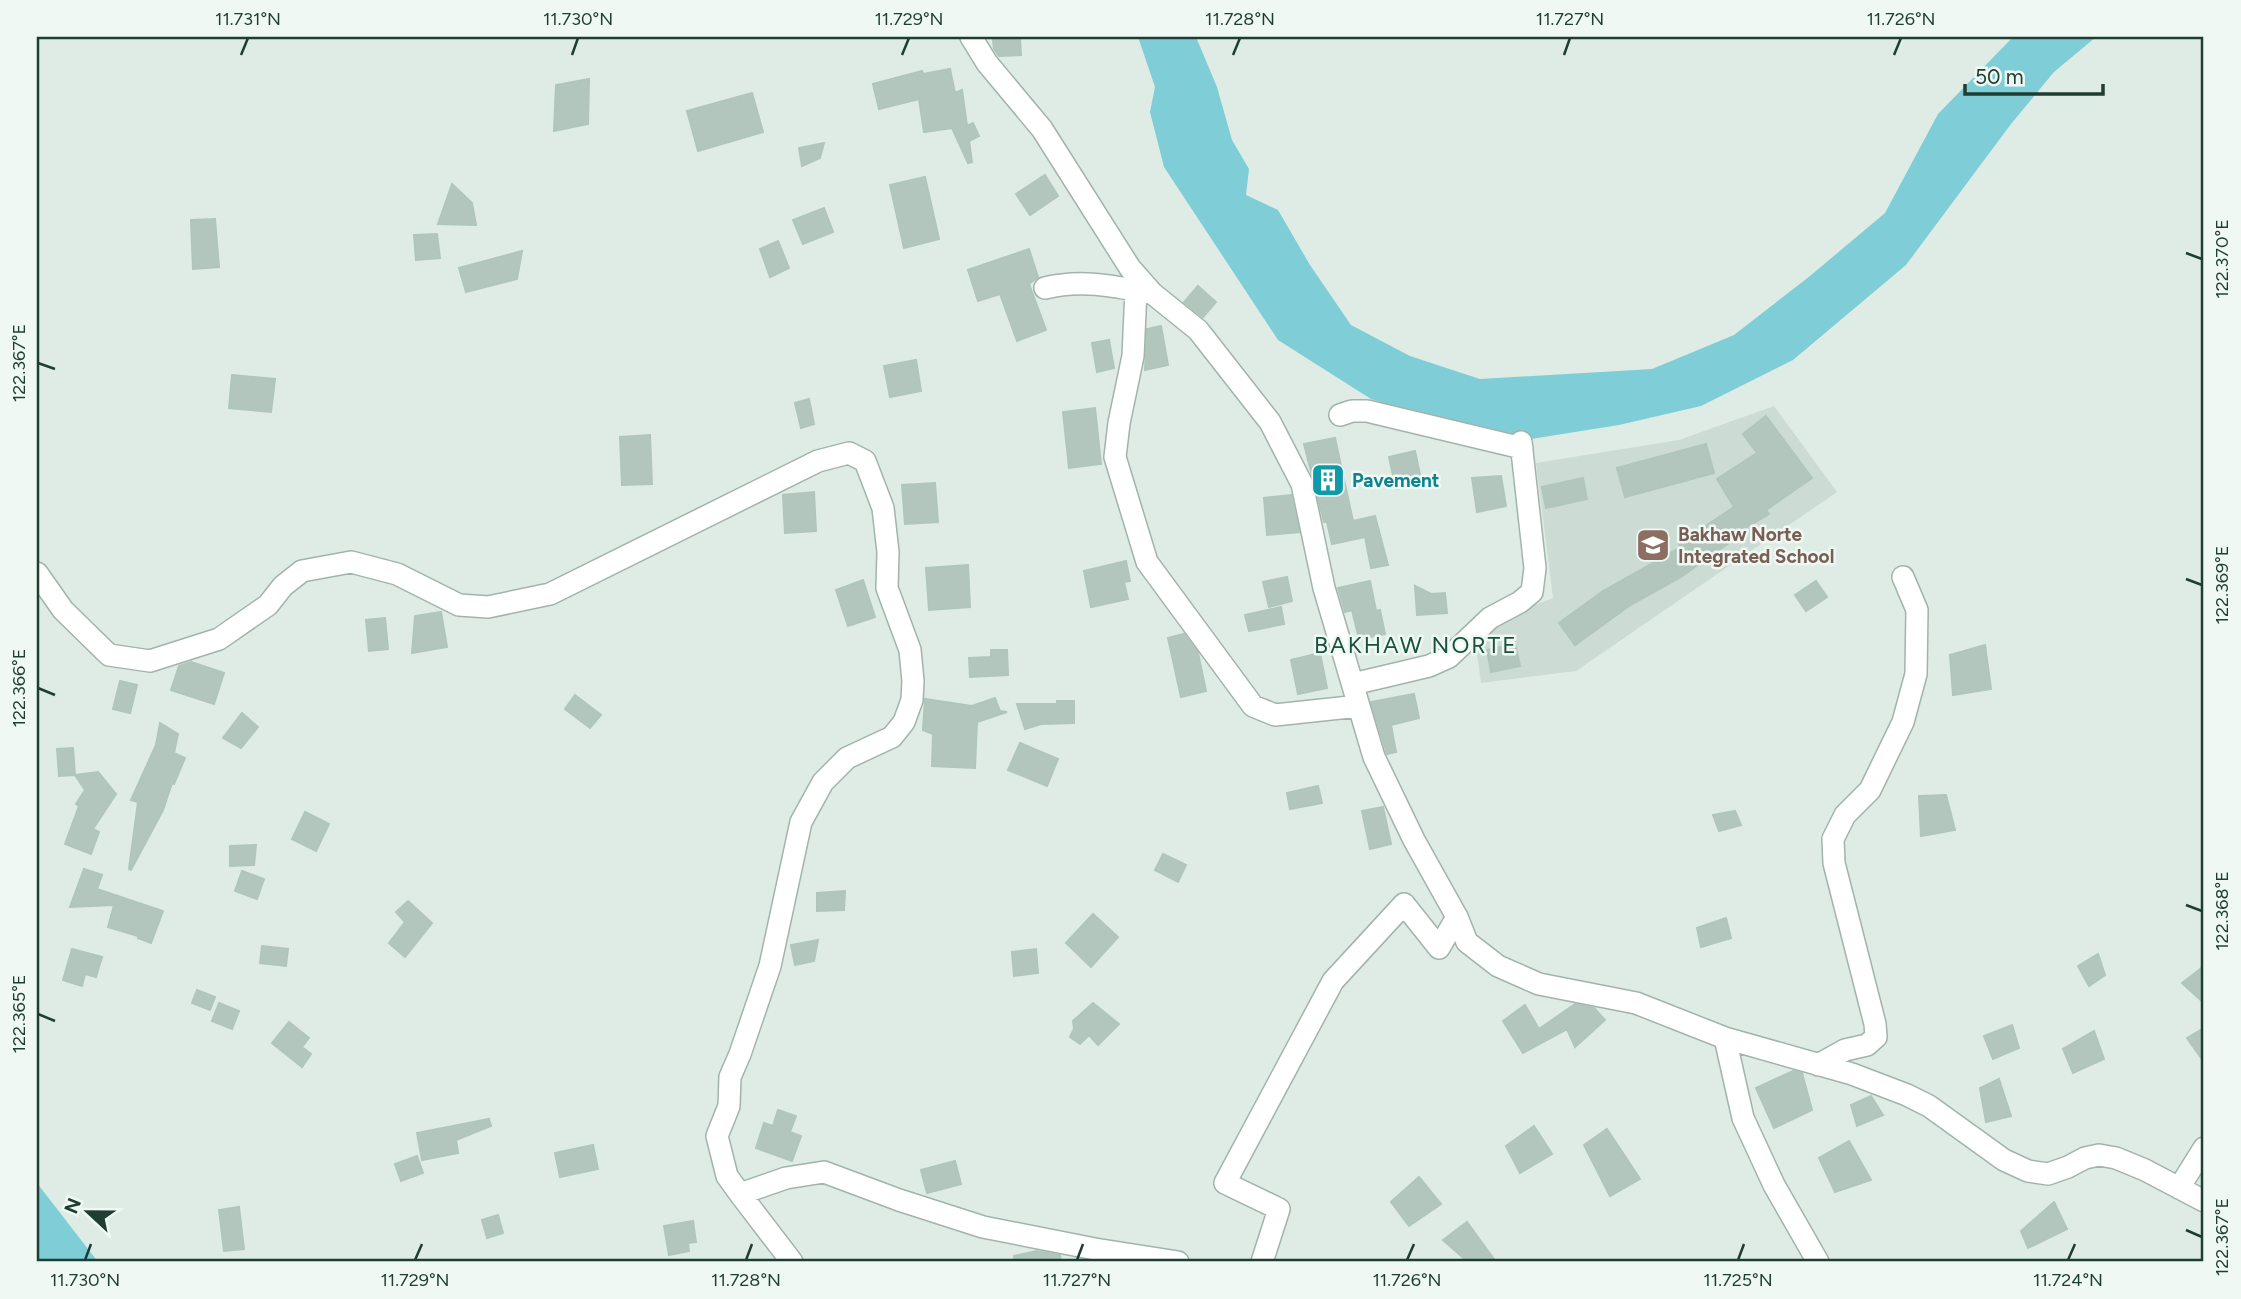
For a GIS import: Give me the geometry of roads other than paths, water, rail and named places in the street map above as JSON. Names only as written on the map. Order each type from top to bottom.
[{"type":"street","points":[[971,37],[986,63],[1042,129],[1093,206],[1112,243],[1144,292],[1198,330],[1270,422],[1301,484],[1324,588],[1374,757],[1414,840],[1457,917],[1467,942],[1498,966],[1539,984],[1636,1003],[1725,1038],[1852,1074],[1907,1095],[1928,1106],[2004,1160],[2028,1171],[2048,1174],[2099,1155],[2116,1158],[2146,1170],[2204,1201]]},
{"type":"street","points":[[1045,288],[1064,283],[1084,283],[1144,292]]},
{"type":"street","points":[[1144,292],[1115,457],[1147,562],[1253,706],[1275,715],[1359,706]]},
{"type":"street","points":[[1340,415],[1352,411],[1367,411],[1521,445],[1535,568],[1532,592],[1520,602],[1490,618],[1449,657],[1429,666],[1353,684]]},
{"type":"street","points":[[37,573],[63,610],[109,655],[150,661],[219,639],[268,605],[283,586],[302,571],[351,562],[397,574],[459,605],[488,607],[550,594],[818,461],[849,453],[865,461],[883,508],[888,552],[887,588],[910,650],[914,681],[912,700],[904,722],[892,737],[847,758],[823,782],[801,822],[769,966],[730,1077],[729,1106],[717,1136],[727,1176],[792,1262]]},
{"type":"street","points":[[1818,1065],[1846,1050],[1867,1045],[1876,1037],[1834,863],[1833,839],[1845,815],[1870,790],[1903,722],[1916,674],[1917,610],[1903,577]]},
{"type":"street","points":[[1262,1262],[1279,1209],[1225,1184],[1333,981],[1404,904],[1439,948],[1457,917]]},
{"type":"street","points":[[1725,1038],[1743,1118],[1774,1185],[1818,1262]]},
{"type":"street","points":[[2179,1188],[2204,1148]]},
{"type":"street","points":[[740,1194],[786,1178],[824,1172],[983,1227],[1178,1262]]},
{"type":"water","points":[[1138,37],[1196,37],[1217,87],[1232,140],[1249,169],[1246,195],[1278,210],[1310,265],[1351,325],[1410,356],[1480,379],[1652,369],[1734,335],[1885,213],[1938,114],[2013,37],[2096,37],[2054,72],[2011,124],[1906,265],[1793,360],[1701,406],[1619,425],[1531,439],[1463,429],[1371,399],[1278,340],[1164,167],[1150,112],[1155,87]]},
{"type":"water","points":[[37,1183],[98,1262],[37,1262]]},
{"type":"place","name":"Pavement","points":[[1328,480]]},
{"type":"place","name":"Bakhaw Norte Integrated School","points":[[1653,545]]},
{"type":"district","name":"BAKHAW NORTE","points":[[1416,645]]}]
